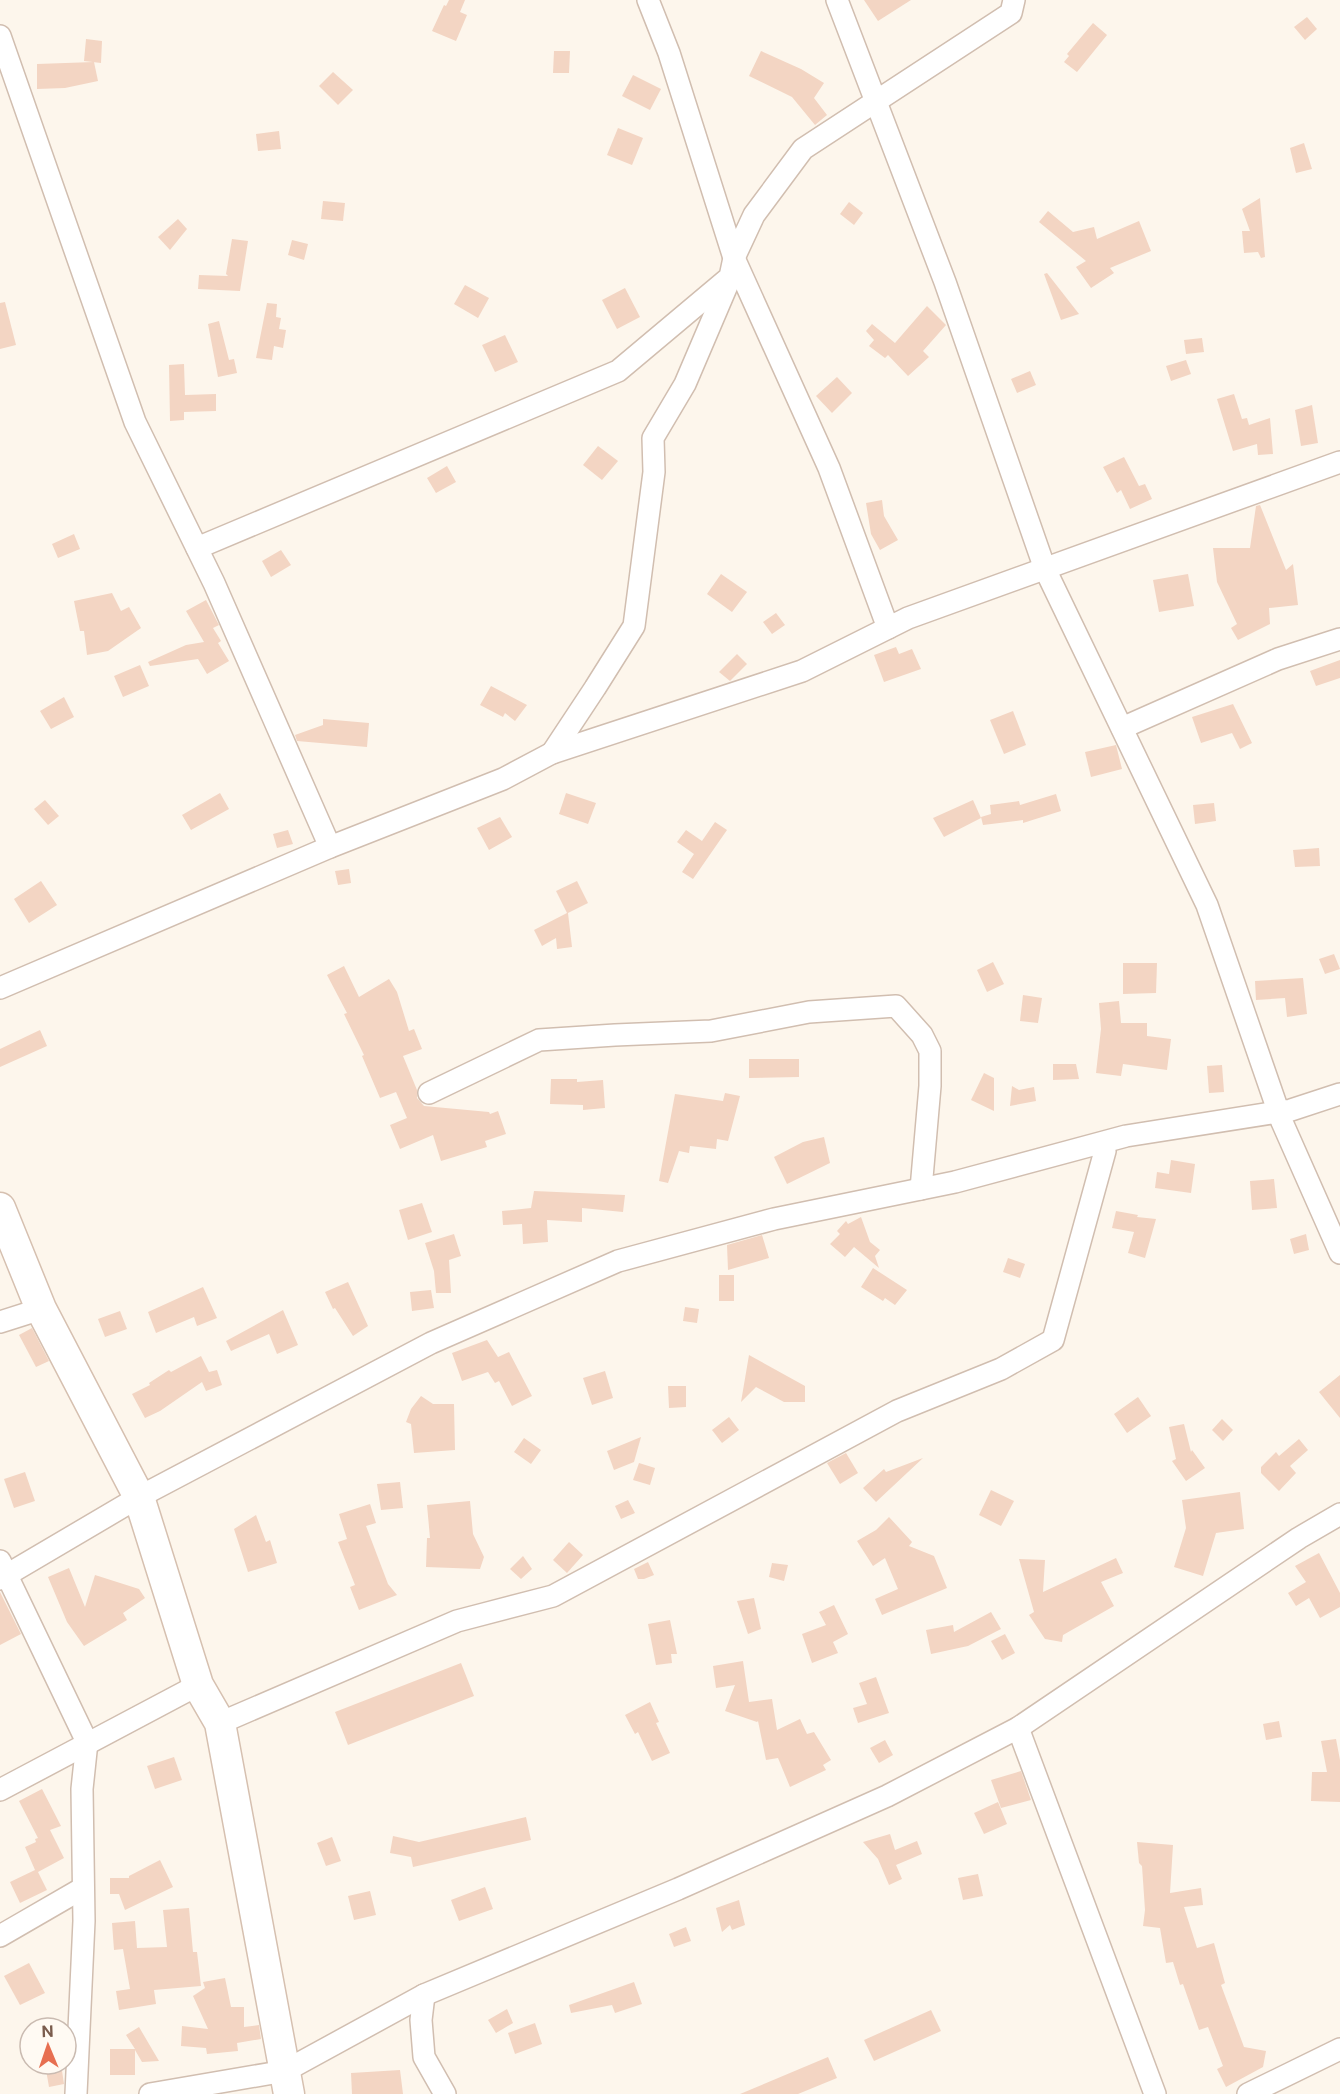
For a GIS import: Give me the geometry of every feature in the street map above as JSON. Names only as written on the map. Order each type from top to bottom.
[{"type":"street","points":[[648,0],[669,53],[732,268],[829,468],[888,628]]},
{"type":"street","points":[[837,0],[945,282],[1044,569],[1207,905],[1279,1112],[1340,1253]]},
{"type":"street","points":[[552,753],[634,626],[654,471],[653,438],[685,384],[754,215],[803,149],[1011,13],[1014,0]]},
{"type":"street","points":[[0,36],[135,422],[197,548],[330,847]]},
{"type":"street","points":[[197,548],[618,371],[732,268]]},
{"type":"street","points":[[0,988],[330,847],[503,779],[552,753],[802,671],[908,618],[1340,462]]},
{"type":"street","points":[[1122,728],[1278,659],[1340,639]]},
{"type":"street","points":[[429,1093],[539,1040],[711,1031],[809,1012],[896,1006],[922,1035],[930,1051],[930,1086],[921,1189]]},
{"type":"street","points":[[76,2094],[84,1921],[82,1789],[87,1742],[2,1572],[431,1343],[618,1261],[774,1219],[955,1182],[1126,1136],[1291,1110],[1340,1094]]},
{"type":"street","points":[[220,1723],[457,1622],[553,1596],[897,1411],[1000,1369],[1053,1340],[1104,1150]]},
{"type":"street","points":[[0,1208],[42,1309],[139,1497],[198,1685],[220,1723],[287,2083]]},
{"type":"street","points":[[0,1322],[42,1309]]},
{"type":"street","points":[[150,2094],[287,2083],[424,1995],[678,1889],[886,1796],[1018,1728],[1289,1544],[1340,1514]]},
{"type":"street","points":[[0,1790],[198,1685]]},
{"type":"street","points":[[1018,1728],[1155,2094]]},
{"type":"street","points":[[0,1936],[83,1888]]},
{"type":"street","points":[[424,1995],[421,2020],[424,2057],[446,2094]]},
{"type":"street","points":[[1248,2094],[1340,2049]]},
{"type":"building","points":[[449,0],[465,0],[460,12],[467,15],[456,41],[432,31],[444,5],[446,6]]},
{"type":"building","points":[[864,0],[911,0],[878,21]]},
{"type":"building","points":[[1307,17],[1317,29],[1305,40],[1294,27]]},
{"type":"building","points":[[1093,23],[1107,35],[1077,72],[1064,62],[1069,56],[1067,54]]},
{"type":"building","points":[[86,39],[102,41],[101,63],[84,61]]},
{"type":"building","points":[[554,51],[570,51],[569,73],[553,73]]},
{"type":"building","points":[[761,51],[801,69],[824,83],[814,98],[827,115],[815,125],[792,97],[749,76]]},
{"type":"building","points":[[94,62],[98,81],[65,88],[37,89],[37,64]]},
{"type":"building","points":[[333,72],[353,90],[338,105],[319,86]]},
{"type":"building","points":[[633,75],[661,89],[650,110],[622,96]]},
{"type":"building","points":[[618,128],[643,138],[632,165],[607,155]]},
{"type":"building","points":[[279,131],[281,149],[258,151],[256,134]]},
{"type":"building","points":[[1304,143],[1312,169],[1296,173],[1290,148]]},
{"type":"building","points":[[1260,198],[1265,257],[1261,258],[1258,252],[1244,253],[1242,231],[1250,231],[1242,209]]},
{"type":"building","points":[[323,201],[345,203],[343,221],[321,219]]},
{"type":"building","points":[[849,202],[863,213],[854,225],[840,214]]},
{"type":"building","points":[[1048,211],[1073,232],[1094,227],[1097,239],[1139,221],[1151,251],[1110,268],[1114,273],[1091,288],[1076,267],[1086,261],[1039,222]]},
{"type":"building","points":[[178,219],[187,229],[170,250],[158,237]]},
{"type":"building","points":[[232,239],[248,241],[240,291],[198,289],[199,275],[228,276],[226,274]]},
{"type":"building","points":[[292,240],[308,244],[304,260],[288,255]]},
{"type":"building","points":[[1047,273],[1079,314],[1061,320],[1044,274]]},
{"type":"building","points":[[465,285],[489,298],[478,318],[454,304]]},
{"type":"building","points":[[625,288],[640,317],[617,329],[602,300]]},
{"type":"building","points":[[5,302],[16,345],[0,349],[0,303]]},
{"type":"building","points":[[267,303],[277,304],[276,317],[281,318],[279,329],[286,330],[283,348],[274,346],[272,360],[256,358]]},
{"type":"building","points":[[927,306],[946,325],[923,351],[929,357],[908,376],[888,355],[885,358],[869,346],[874,340],[866,331],[872,324],[895,343]]},
{"type":"building","points":[[219,321],[229,360],[234,359],[237,373],[218,377],[208,324]]},
{"type":"building","points":[[505,335],[518,362],[495,372],[482,345]]},
{"type":"building","points":[[1202,338],[1204,352],[1186,354],[1184,340]]},
{"type":"building","points":[[1186,360],[1191,374],[1171,381],[1166,366]]},
{"type":"building","points":[[184,364],[185,395],[216,394],[216,411],[184,412],[184,420],[170,421],[169,365]]},
{"type":"building","points":[[1030,371],[1036,385],[1017,393],[1011,379]]},
{"type":"building","points":[[837,377],[852,393],[832,413],[816,396]]},
{"type":"building","points":[[1234,394],[1242,419],[1247,418],[1249,425],[1270,418],[1273,454],[1258,455],[1257,444],[1233,451],[1217,399]]},
{"type":"building","points":[[1312,405],[1318,443],[1301,446],[1295,410]]},
{"type":"building","points":[[598,446],[618,461],[602,480],[583,465]]},
{"type":"building","points":[[1124,457],[1139,486],[1145,484],[1152,499],[1130,509],[1121,490],[1117,493],[1103,467]]},
{"type":"building","points":[[447,466],[456,482],[436,493],[427,478]]},
{"type":"building","points":[[882,500],[884,516],[898,540],[880,550],[871,534],[866,503]]},
{"type":"building","points":[[1260,505],[1286,570],[1293,564],[1298,605],[1269,608],[1270,624],[1238,640],[1231,628],[1237,624],[1217,582],[1213,548],[1250,548],[1256,506]]},
{"type":"building","points":[[74,534],[80,549],[58,558],[52,544]]},
{"type":"building","points":[[281,550],[291,565],[271,577],[262,561]]},
{"type":"building","points":[[721,574],[747,592],[732,612],[707,594]]},
{"type":"building","points":[[1188,574],[1194,606],[1159,612],[1153,580]]},
{"type":"building","points":[[112,593],[121,611],[129,607],[141,628],[108,651],[87,655],[84,631],[80,631],[74,601]]},
{"type":"building","points":[[206,600],[219,625],[213,628],[221,641],[218,643],[229,661],[207,674],[198,659],[150,666],[148,662],[186,645],[204,642],[186,611]]},
{"type":"building","points":[[776,613],[785,625],[772,634],[763,622]]},
{"type":"building","points":[[896,647],[899,654],[912,649],[921,669],[884,682],[874,655]]},
{"type":"building","points":[[737,654],[747,664],[730,681],[719,672]]},
{"type":"building","points":[[1340,660],[1340,678],[1316,686],[1310,671]]},
{"type":"building","points":[[140,665],[149,686],[123,697],[114,676]]},
{"type":"building","points":[[491,686],[527,705],[515,721],[505,713],[503,717],[480,705]]},
{"type":"building","points":[[64,697],[74,717],[51,729],[40,711]]},
{"type":"building","points":[[1233,704],[1252,743],[1240,749],[1232,733],[1201,743],[1192,717]]},
{"type":"building","points":[[1013,711],[1026,745],[1004,754],[990,720]]},
{"type":"building","points":[[323,719],[369,723],[367,747],[297,741],[295,735],[323,725]]},
{"type":"building","points":[[1116,745],[1122,769],[1091,777],[1085,752]]},
{"type":"building","points":[[220,793],[229,809],[191,830],[182,815]]},
{"type":"building","points":[[566,793],[596,803],[588,824],[559,814]]},
{"type":"building","points":[[1056,794],[1061,811],[1023,823],[1023,820],[983,825],[981,817],[991,814],[990,805],[1019,801],[1020,805]]},
{"type":"building","points":[[45,800],[59,816],[48,825],[34,809]]},
{"type":"building","points":[[973,800],[981,818],[944,837],[933,818]]},
{"type":"building","points":[[1214,803],[1216,821],[1195,824],[1193,805]]},
{"type":"building","points":[[500,817],[512,837],[489,850],[477,828]]},
{"type":"building","points":[[715,822],[727,830],[693,879],[682,872],[694,854],[677,842],[686,830],[702,841]]},
{"type":"building","points":[[288,830],[293,844],[277,848],[273,834]]},
{"type":"building","points":[[1319,848],[1320,866],[1295,867],[1293,850]]},
{"type":"building","points":[[349,869],[351,883],[338,885],[335,871]]},
{"type":"building","points":[[41,881],[57,905],[29,923],[14,899]]},
{"type":"building","points":[[577,881],[588,903],[568,913],[572,947],[557,949],[556,938],[542,946],[534,930],[567,913],[556,891]]},
{"type":"building","points":[[1334,954],[1340,969],[1325,974],[1319,959]]},
{"type":"building","points":[[993,962],[1004,984],[987,992],[977,970]]},
{"type":"building","points":[[1123,963],[1157,963],[1156,993],[1123,994]]},
{"type":"building","points":[[344,966],[359,997],[389,979],[397,992],[409,1031],[414,1029],[422,1049],[403,1056],[417,1090],[417,1098],[424,1106],[489,1112],[490,1114],[498,1111],[506,1134],[485,1141],[487,1147],[441,1161],[433,1135],[400,1149],[390,1125],[407,1118],[396,1092],[380,1098],[362,1056],[364,1055],[344,1014],[347,1013],[327,975]]},
{"type":"building","points":[[1303,978],[1307,1014],[1287,1017],[1285,998],[1256,1000],[1255,981]]},
{"type":"building","points":[[1023,995],[1042,998],[1038,1023],[1020,1021]]},
{"type":"building","points":[[1119,1001],[1121,1023],[1147,1023],[1147,1036],[1171,1039],[1167,1070],[1123,1064],[1121,1076],[1096,1073],[1101,1029],[1099,1003]]},
{"type":"building","points":[[40,1030],[47,1046],[0,1067],[0,1049]]},
{"type":"building","points":[[749,1059],[799,1059],[799,1077],[749,1078]]},
{"type":"building","points":[[1053,1064],[1076,1064],[1079,1079],[1053,1080]]},
{"type":"building","points":[[1222,1065],[1224,1092],[1209,1093],[1207,1066]]},
{"type":"building","points":[[984,1073],[994,1078],[994,1111],[971,1100]]},
{"type":"building","points":[[551,1079],[577,1079],[577,1082],[603,1080],[605,1108],[583,1110],[583,1105],[550,1104]]},
{"type":"building","points":[[1012,1086],[1019,1090],[1034,1087],[1036,1101],[1010,1106]]},
{"type":"building","points":[[725,1093],[740,1096],[728,1141],[717,1139],[716,1149],[690,1146],[689,1153],[679,1151],[668,1183],[659,1181],[675,1094],[723,1101]]},
{"type":"building","points":[[824,1137],[830,1163],[787,1184],[774,1157],[803,1142]]},
{"type":"building","points":[[1171,1160],[1195,1164],[1191,1193],[1155,1188],[1157,1172],[1169,1174]]},
{"type":"building","points":[[1274,1179],[1277,1208],[1252,1210],[1250,1181]]},
{"type":"building","points":[[534,1191],[625,1195],[623,1212],[582,1208],[582,1222],[547,1220],[548,1242],[523,1244],[522,1224],[503,1225],[502,1211],[531,1208]]},
{"type":"building","points":[[422,1203],[432,1232],[408,1240],[399,1210]]},
{"type":"building","points":[[1116,1211],[1156,1219],[1145,1258],[1128,1253],[1134,1232],[1112,1228]]},
{"type":"building","points":[[861,1217],[870,1242],[880,1250],[875,1256],[879,1268],[854,1247],[845,1257],[830,1244],[840,1234],[837,1231],[846,1221],[848,1224]]},
{"type":"building","points":[[454,1234],[461,1256],[449,1260],[451,1293],[436,1293],[434,1271],[425,1243]]},
{"type":"building","points":[[1306,1234],[1309,1250],[1294,1254],[1290,1239]]},
{"type":"building","points":[[762,1235],[769,1258],[728,1270],[727,1245]]},
{"type":"building","points":[[1008,1258],[1025,1264],[1020,1278],[1003,1272]]},
{"type":"building","points":[[873,1268],[907,1290],[895,1305],[885,1298],[883,1301],[861,1287]]},
{"type":"building","points":[[719,1275],[734,1275],[734,1301],[719,1301]]},
{"type":"building","points":[[348,1282],[368,1326],[353,1336],[335,1308],[333,1309],[325,1292]]},
{"type":"building","points":[[203,1287],[217,1318],[197,1326],[194,1317],[156,1333],[148,1312]]},
{"type":"building","points":[[431,1290],[434,1308],[412,1311],[410,1292]]},
{"type":"building","points":[[685,1307],[699,1309],[697,1323],[683,1321]]},
{"type":"building","points":[[283,1310],[298,1345],[277,1354],[269,1334],[231,1351],[226,1341]]},
{"type":"building","points":[[120,1311],[127,1329],[105,1337],[98,1319]]},
{"type":"building","points":[[32,1328],[49,1361],[36,1367],[19,1335]]},
{"type":"building","points":[[487,1340],[498,1357],[509,1352],[532,1396],[512,1406],[499,1381],[495,1383],[488,1372],[462,1381],[452,1353]]},
{"type":"building","points":[[749,1355],[805,1386],[805,1402],[784,1402],[756,1387],[741,1402]]},
{"type":"building","points":[[201,1356],[209,1372],[217,1370],[222,1385],[206,1391],[202,1382],[160,1411],[145,1418],[132,1394],[150,1385],[149,1383],[169,1370],[171,1372]]},
{"type":"building","points":[[605,1371],[613,1398],[592,1405],[583,1378]]},
{"type":"building","points":[[1340,1375],[1340,1418],[1319,1392]]},
{"type":"building","points":[[668,1386],[686,1386],[686,1407],[669,1408]]},
{"type":"building","points":[[421,1396],[433,1404],[454,1404],[455,1450],[414,1453],[411,1424],[406,1422],[411,1409]]},
{"type":"building","points":[[1138,1397],[1151,1416],[1127,1433],[1114,1414]]},
{"type":"building","points":[[729,1417],[739,1430],[722,1443],[712,1430]]},
{"type":"building","points":[[1222,1419],[1233,1430],[1223,1441],[1212,1430]]},
{"type":"building","points":[[1184,1424],[1191,1452],[1192,1450],[1205,1468],[1186,1481],[1172,1461],[1176,1459],[1169,1427]]},
{"type":"building","points":[[641,1437],[634,1462],[614,1470],[607,1451]]},
{"type":"building","points":[[524,1438],[541,1450],[531,1464],[514,1452]]},
{"type":"building","points":[[1299,1439],[1308,1450],[1290,1466],[1296,1473],[1279,1491],[1261,1473],[1261,1467],[1276,1452],[1279,1456]]},
{"type":"building","points":[[846,1453],[858,1473],[840,1484],[827,1463]]},
{"type":"building","points":[[923,1458],[876,1502],[863,1488],[884,1469],[886,1472]]},
{"type":"building","points":[[639,1463],[655,1468],[650,1485],[633,1480]]},
{"type":"building","points":[[25,1472],[35,1501],[14,1508],[4,1479]]},
{"type":"building","points":[[400,1482],[403,1508],[381,1510],[377,1484]]},
{"type":"building","points":[[991,1490],[1014,1501],[1001,1526],[979,1515]]},
{"type":"building","points":[[1240,1492],[1244,1529],[1216,1533],[1203,1576],[1174,1567],[1186,1528],[1182,1500]]},
{"type":"building","points":[[628,1500],[635,1513],[621,1519],[615,1506]]},
{"type":"building","points":[[470,1501],[473,1534],[484,1557],[480,1569],[426,1567],[427,1538],[430,1538],[427,1505]]},
{"type":"building","points":[[370,1504],[376,1523],[366,1526],[388,1584],[397,1595],[359,1610],[350,1587],[355,1585],[338,1542],[347,1539],[339,1514]]},
{"type":"building","points":[[256,1515],[266,1542],[270,1540],[277,1563],[248,1572],[234,1529]]},
{"type":"building","points":[[889,1517],[912,1542],[909,1546],[934,1556],[947,1588],[882,1615],[875,1599],[898,1589],[885,1558],[873,1566],[857,1541],[876,1530]]},
{"type":"building","points":[[569,1542],[583,1555],[567,1573],[553,1560]]},
{"type":"building","points":[[1319,1553],[1340,1593],[1340,1607],[1320,1618],[1309,1598],[1296,1606],[1288,1593],[1306,1582],[1295,1566]]},
{"type":"building","points":[[523,1556],[532,1569],[521,1579],[510,1569]]},
{"type":"building","points":[[1116,1558],[1123,1573],[1101,1582],[1114,1606],[1063,1635],[1062,1642],[1045,1639],[1029,1615],[1034,1612],[1019,1559],[1045,1560],[1043,1592]]},
{"type":"building","points":[[648,1562],[654,1575],[638,1579],[634,1569]]},
{"type":"building","points":[[772,1563],[788,1565],[784,1581],[769,1577]]},
{"type":"building","points":[[69,1568],[85,1607],[95,1575],[139,1589],[145,1598],[123,1613],[127,1620],[84,1646],[67,1622],[48,1577]]},
{"type":"building","points":[[0,1592],[21,1634],[0,1645]]},
{"type":"building","points":[[754,1598],[761,1629],[748,1634],[737,1601]]},
{"type":"building","points":[[834,1605],[848,1634],[833,1642],[838,1653],[812,1663],[802,1634],[826,1625],[819,1612]]},
{"type":"building","points":[[991,1612],[1001,1629],[968,1646],[931,1654],[926,1630],[953,1625],[954,1632]]},
{"type":"building","points":[[670,1620],[677,1654],[671,1654],[672,1663],[656,1665],[648,1624]]},
{"type":"building","points":[[1005,1634],[1015,1653],[1002,1660],[991,1641]]},
{"type":"building","points":[[743,1661],[749,1702],[772,1699],[777,1730],[800,1719],[807,1734],[814,1732],[831,1760],[823,1765],[826,1770],[790,1787],[778,1758],[766,1760],[758,1721],[725,1711],[735,1685],[716,1688],[713,1666]]},
{"type":"building","points":[[461,1663],[474,1696],[348,1745],[335,1712]]},
{"type":"building","points":[[876,1677],[889,1713],[858,1723],[853,1708],[867,1704],[859,1683]]},
{"type":"building","points":[[650,1702],[659,1722],[656,1723],[670,1753],[652,1761],[638,1732],[635,1734],[625,1715]]},
{"type":"building","points":[[1279,1721],[1282,1737],[1266,1740],[1263,1724]]},
{"type":"building","points":[[1336,1739],[1340,1760],[1340,1802],[1311,1801],[1312,1772],[1327,1772],[1321,1741]]},
{"type":"building","points":[[885,1740],[893,1755],[879,1763],[870,1748]]},
{"type":"building","points":[[174,1757],[182,1780],[155,1789],[147,1766]]},
{"type":"building","points":[[1021,1771],[1031,1800],[1001,1808],[991,1780]]},
{"type":"building","points":[[42,1789],[61,1826],[50,1830],[64,1858],[38,1872],[47,1890],[20,1903],[10,1882],[35,1870],[25,1847],[36,1842],[35,1839],[38,1838],[19,1801]]},
{"type":"building","points":[[998,1802],[1007,1824],[984,1834],[974,1813]]},
{"type":"building","points":[[526,1817],[531,1840],[413,1867],[411,1857],[390,1853],[393,1836],[419,1842]]},
{"type":"building","points":[[890,1834],[895,1850],[917,1841],[922,1854],[896,1865],[902,1879],[889,1885],[878,1859],[863,1842]]},
{"type":"building","points":[[332,1837],[341,1861],[326,1866],[317,1843]]},
{"type":"building","points":[[1137,1842],[1173,1845],[1170,1893],[1201,1888],[1203,1905],[1184,1907],[1197,1948],[1214,1943],[1225,1983],[1221,1985],[1244,2047],[1266,2051],[1263,2067],[1226,2087],[1217,2069],[1223,2066],[1208,2027],[1199,2030],[1173,1962],[1166,1963],[1160,1928],[1143,1926],[1145,1910],[1142,1866],[1139,1863]]},
{"type":"building","points":[[160,1860],[173,1887],[125,1910],[119,1894],[110,1894],[110,1878],[129,1878]]},
{"type":"building","points":[[978,1874],[983,1896],[963,1900],[958,1878]]},
{"type":"building","points":[[485,1887],[493,1909],[459,1921],[451,1900]]},
{"type":"building","points":[[370,1891],[376,1915],[354,1920],[348,1896]]},
{"type":"building","points":[[739,1900],[745,1925],[732,1930],[730,1925],[722,1932],[716,1908]]},
{"type":"building","points":[[189,1908],[193,1952],[197,1952],[201,1986],[154,1990],[156,2004],[119,2010],[116,1991],[130,1989],[123,1949],[114,1950],[112,1923],[135,1921],[137,1948],[167,1947],[163,1910]]},
{"type":"building","points":[[686,1927],[691,1941],[674,1947],[669,1934]]},
{"type":"building","points":[[29,1963],[45,1993],[20,2005],[4,1976]]},
{"type":"building","points":[[225,1978],[231,2007],[244,2007],[244,2027],[259,2025],[261,2039],[237,2043],[238,2051],[207,2054],[206,2048],[181,2046],[182,2026],[208,2029],[193,1996],[205,1988],[203,1982]]},
{"type":"building","points":[[634,1982],[642,2004],[615,2013],[612,2005],[571,2013],[569,2005]]},
{"type":"building","points":[[507,2009],[513,2023],[496,2033],[488,2020]]},
{"type":"building","points":[[931,2010],[941,2031],[874,2061],[864,2040]]},
{"type":"building","points":[[535,2023],[542,2044],[515,2054],[508,2033]]},
{"type":"building","points":[[139,2027],[159,2061],[142,2062],[135,2050],[135,2075],[110,2075],[110,2049],[135,2049],[126,2035]]},
{"type":"building","points":[[828,2057],[837,2078],[798,2094],[740,2094]]},
{"type":"building","points":[[400,2070],[403,2094],[352,2094],[351,2073]]},
{"type":"building","points":[[47,2076],[63,2076],[64,2084],[49,2087]]}]
